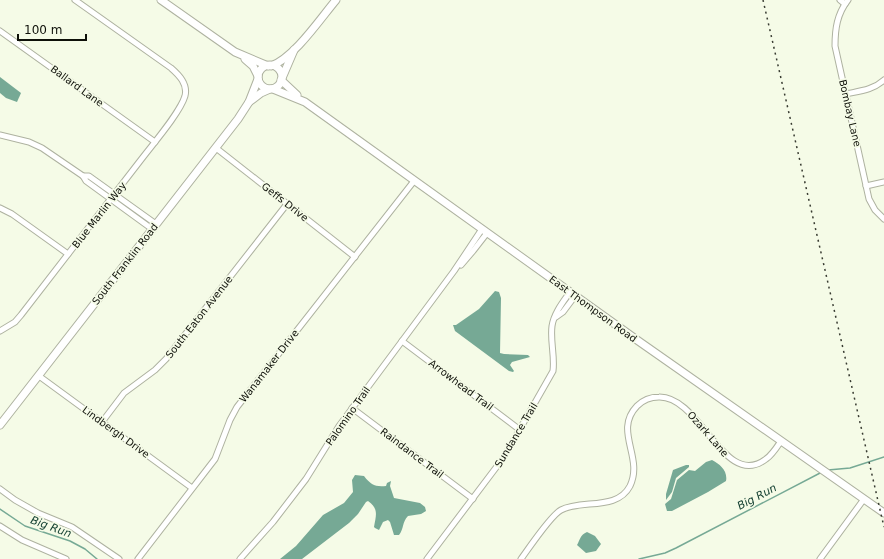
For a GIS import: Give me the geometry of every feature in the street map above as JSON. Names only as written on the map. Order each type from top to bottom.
[{"type":"main road","points":[[161,0],[242,56],[253,66],[263,87],[271,89],[278,86],[294,50]]},
{"type":"main road","points":[[258,78],[262,69],[282,61],[294,50],[336,0]]},
{"type":"main road","points":[[242,56],[279,70],[282,79]]},
{"type":"main road","name":"South Franklin Road","points":[[0,425],[238,119],[249,102],[258,78]]},
{"type":"main road","name":"East Thompson Road","points":[[282,79],[290,89],[305,102],[414,181],[884,513]]},
{"type":"main road","name":"East Thompson Road","points":[[271,89],[305,102]]},
{"type":"main road","name":"South Franklin Road","points":[[249,102],[261,93],[271,89]]},
{"type":"street","name":"Blue Marlin Way","points":[[0,331],[15,322],[21,315],[155,142],[181,106],[186,90],[184,81],[171,68],[75,0]]},
{"type":"street","points":[[840,0],[847,2]]},
{"type":"street","name":"Bombay Lane","points":[[847,2],[842,8],[836,22],[835,46],[869,199],[875,210],[884,219]]},
{"type":"street","name":"Ballard Lane","points":[[0,31],[155,142]]},
{"type":"street","points":[[846,94],[870,89],[877,86],[884,80]]},
{"type":"street","points":[[0,135],[29,142],[42,148],[84,176],[89,176],[154,226]]},
{"type":"street","name":"Geffs Drive","points":[[216,148],[354,257]]},
{"type":"street","points":[[84,176],[86,181],[111,199],[154,226]]},
{"type":"street","name":"Wanamaker Drive","points":[[138,559],[215,459],[230,420],[237,407],[414,181]]},
{"type":"street","points":[[866,186],[884,182]]},
{"type":"street","name":"South Eaton Avenue","points":[[102,422],[124,393],[155,370],[166,359],[287,204]]},
{"type":"street","points":[[0,208],[12,214],[68,254]]},
{"type":"street","name":"Palomino Trail","points":[[240,559],[273,522],[306,479],[336,430],[454,271],[473,251],[484,231]]},
{"type":"street","name":"Sundance Trail","points":[[427,559],[504,457],[553,371],[554,361],[552,326],[556,317],[563,312],[572,294]]},
{"type":"street","name":"Arrowhead Trail","points":[[402,341],[520,430]]},
{"type":"street","name":"Lindbergh Drive","points":[[39,376],[192,488]]},
{"type":"street","name":"Ozark Lane","points":[[521,559],[554,516],[561,510],[610,501],[624,494],[629,486],[634,470],[627,425],[629,417],[641,402],[649,398],[659,396],[668,398],[686,409],[726,456],[736,463],[746,466],[761,462],[771,454],[781,441]]},
{"type":"street","name":"Raindance Trail","points":[[352,408],[473,499]]},
{"type":"street","points":[[0,489],[15,500],[38,513],[72,527],[119,559]]},
{"type":"street","points":[[820,559],[864,499]]},
{"type":"street","points":[[0,526],[22,540],[66,559]]},
{"type":"shaded area","points":[[0,77],[21,93],[17,102],[6,98],[0,93]]},
{"type":"shaded area","points":[[495,291],[499,292],[501,298],[500,353],[528,355],[530,357],[512,362],[510,365],[514,371],[513,372],[509,371],[455,331],[453,325],[456,325],[479,309]]},
{"type":"shaded area","points":[[712,460],[725,471],[726,481],[672,511],[667,511],[665,504],[671,499],[677,480],[689,470],[695,471],[706,462]]},
{"type":"shaded area","points":[[689,465],[689,467],[676,478],[672,492],[666,500],[666,494],[673,470]]},
{"type":"shaded area","points":[[355,475],[364,476],[369,482],[379,486],[386,486],[387,483],[391,481],[390,486],[394,498],[420,503],[425,507],[426,511],[421,514],[408,516],[399,535],[394,535],[388,520],[383,522],[379,530],[374,527],[376,512],[374,507],[368,501],[349,523],[302,559],[280,559],[296,546],[323,515],[344,503],[353,492],[352,480]]},
{"type":"shaded area","points":[[587,532],[595,536],[601,544],[596,551],[586,553],[577,545],[582,536]]},
{"type":"waterway","name":"Big Run","points":[[828,470],[850,468],[884,457]]},
{"type":"waterway","name":"Big Run","points":[[639,559],[665,553],[676,548],[822,472]]},
{"type":"waterway","name":"Big Run","points":[[0,509],[25,526],[70,541],[85,549],[97,559]]},
{"type":"railway","points":[[763,0],[884,527]]}]
